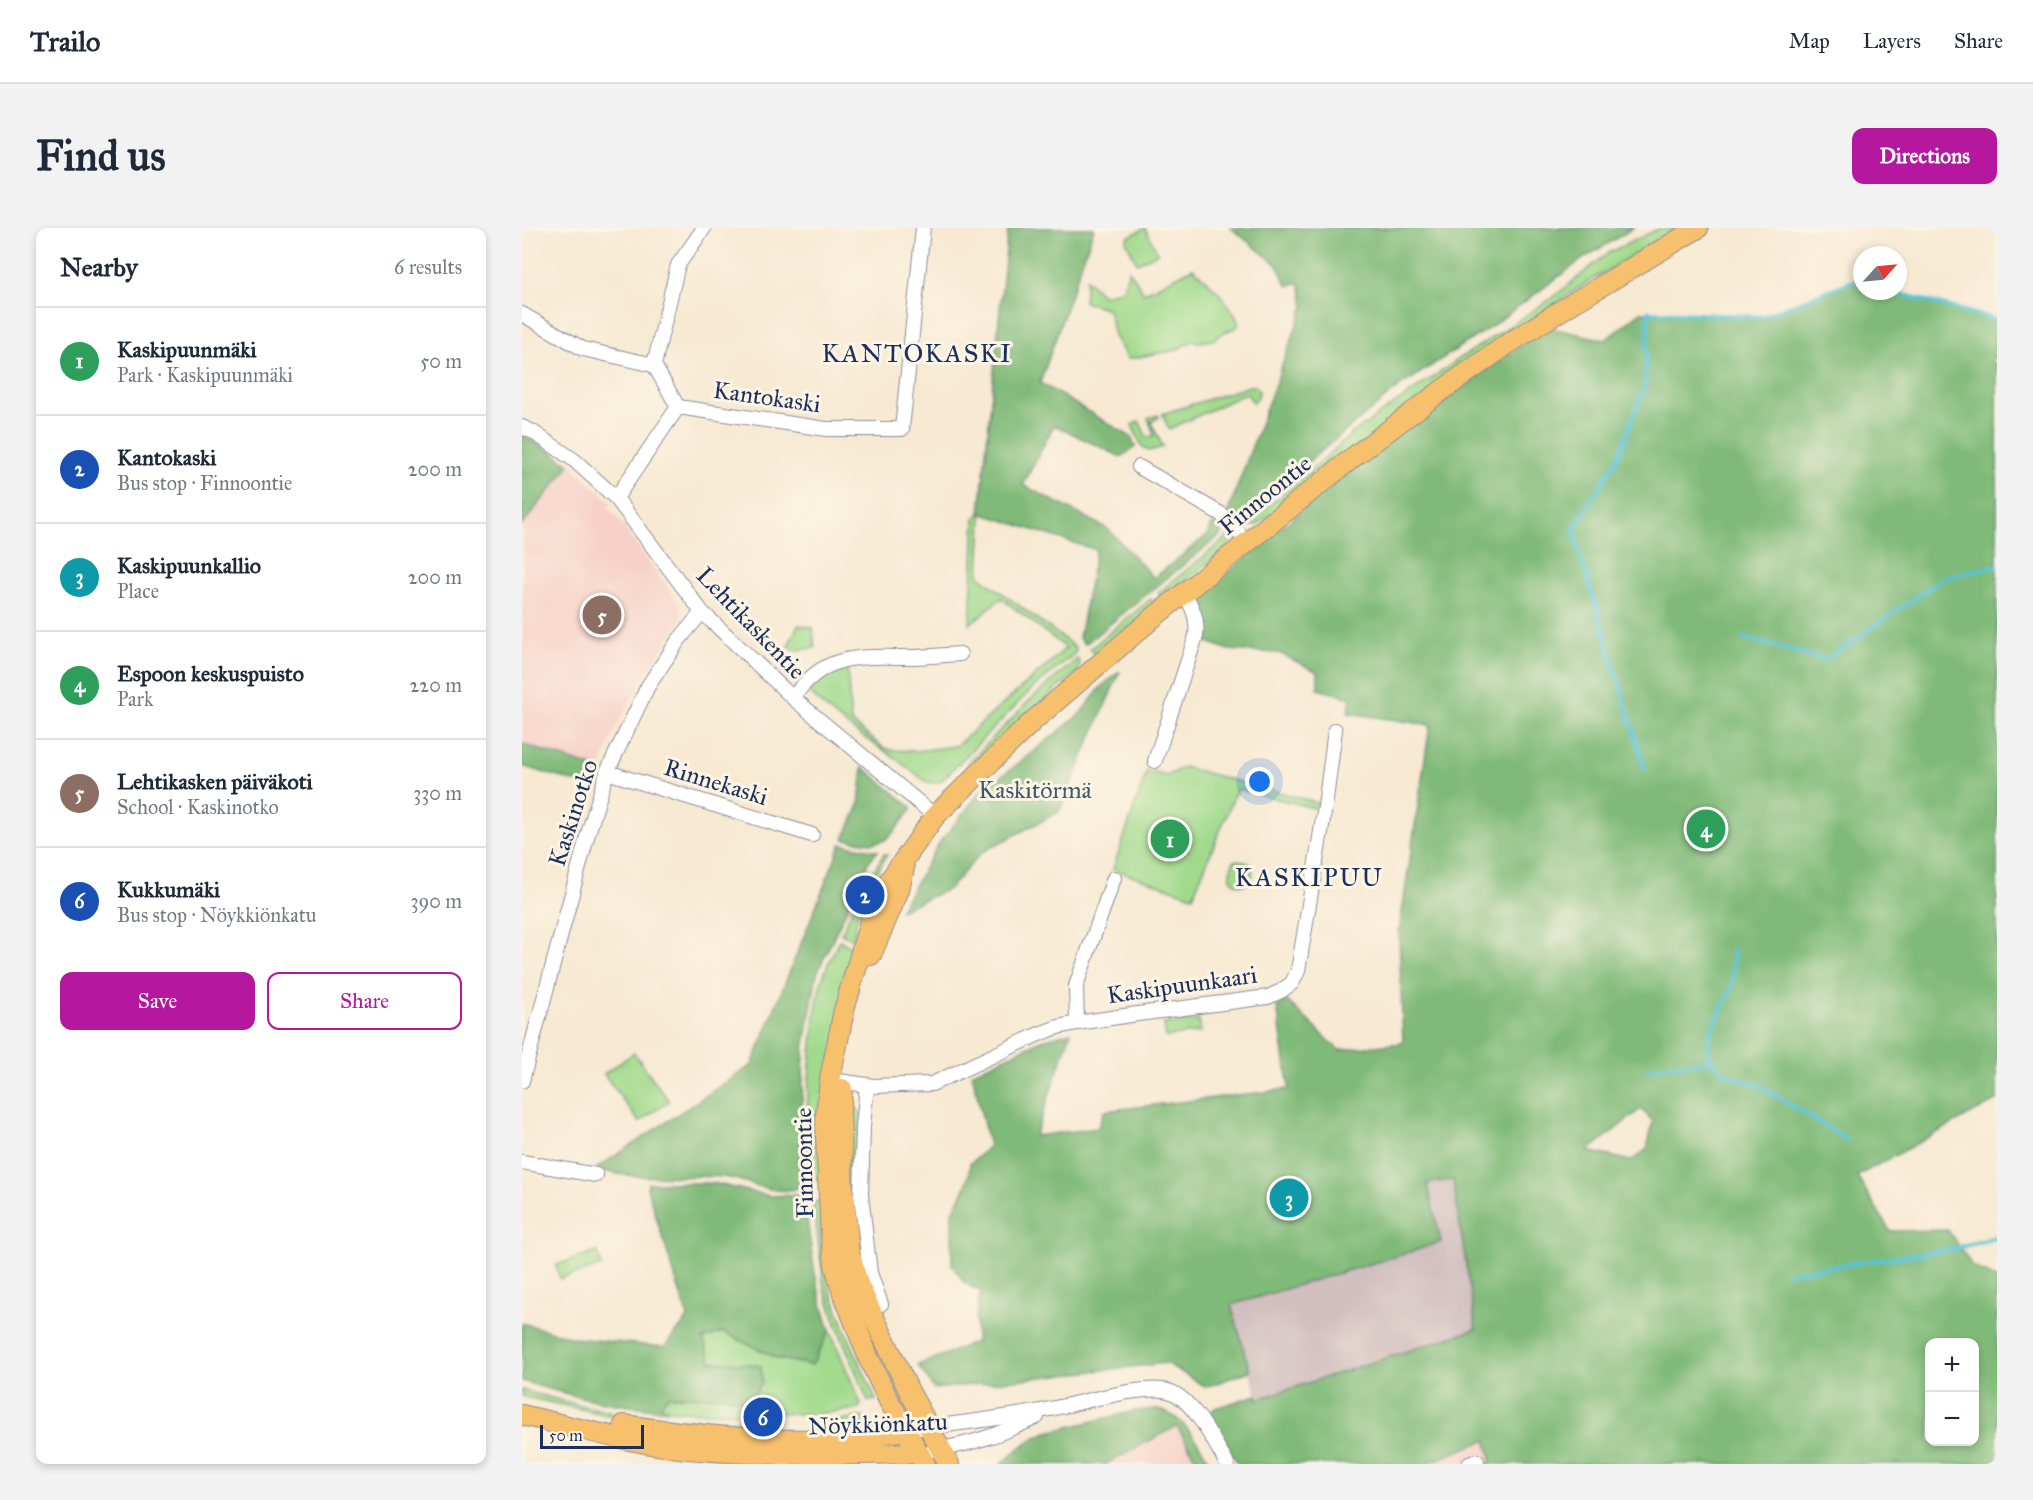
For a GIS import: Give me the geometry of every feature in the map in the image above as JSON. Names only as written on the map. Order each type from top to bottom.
[{"type":"main road","name":"Finnoontie","points":[[921,1458],[869,1359],[841,1287],[835,1265],[828,1189],[826,1115],[836,1081],[844,1010],[877,898],[935,816],[1033,721],[1184,593],[1356,455],[1441,391],[1573,303],[1698,228]]},
{"type":"main road","name":"Finnoontie","points":[[836,1081],[849,1252],[858,1284],[909,1391],[945,1457]]},
{"type":"main road","name":"Nöykkiönkatu","points":[[522,1402],[596,1421],[678,1433],[769,1439],[848,1438],[905,1430]]},
{"type":"main road","name":"Nöykkiönkatu","points":[[522,1415],[598,1433],[678,1448],[921,1458]]},
{"type":"street","points":[[678,407],[654,364],[678,265],[704,228]]},
{"type":"street","name":"Kantokaski","points":[[616,498],[678,407],[826,429],[902,429],[923,228]]},
{"type":"street","points":[[522,314],[583,349],[654,364]]},
{"type":"street","name":"Lehtikaskentie","points":[[522,427],[574,460],[616,498],[702,612],[793,699],[935,816]]},
{"type":"street","points":[[1139,467],[1221,514],[1247,542]]},
{"type":"street","points":[[1155,761],[1196,636],[1197,623],[1193,608],[1184,593]]},
{"type":"street","name":"Kaskinotko","points":[[522,1081],[527,1038],[607,772],[648,686],[678,641],[702,612]]},
{"type":"street","points":[[793,699],[811,677],[848,658],[960,654]]},
{"type":"street","name":"Kaskipuunkaari","points":[[836,1081],[867,1086],[932,1084],[1039,1034],[1077,1023],[1268,997],[1281,991],[1292,983],[1298,971],[1335,730]]},
{"type":"street","name":"Rinnekaski","points":[[607,772],[812,835]]},
{"type":"street","points":[[1077,1023],[1076,986],[1114,878]]},
{"type":"street","points":[[867,1086],[861,1186],[870,1273],[881,1304]]},
{"type":"street","points":[[522,1162],[596,1175]]},
{"type":"street","name":"Nöykkiönkatu","points":[[905,1430],[960,1424],[1052,1409],[1149,1389],[1169,1391],[1200,1417],[1227,1464]]},
{"type":"street","name":"Nöykkiönkatu","points":[[921,1458],[945,1457],[964,1446],[1052,1409]]},
{"type":"shaded area","points":[[570,465],[611,502],[608,507],[679,604],[682,612],[682,618],[642,680],[615,730],[598,769],[522,744],[522,525]]},
{"type":"shaded area","points":[[1453,1180],[1476,1329],[1258,1399],[1230,1305],[1441,1241],[1427,1183]]},
{"type":"shaded area","points":[[1177,1426],[1199,1464],[1106,1464]]},
{"type":"shaded area","points":[[1486,1440],[1491,1459],[1488,1464],[1425,1464]]},
{"type":"green space","points":[[1008,228],[1094,228],[1040,383],[1131,437],[1135,447],[1121,457],[1054,425],[1023,485],[1108,529],[1154,578],[1206,536],[1213,523],[1219,527],[1222,534],[1085,644],[1079,638],[1096,550],[980,513]]},
{"type":"green space","points":[[1145,228],[1158,253],[1137,263],[1126,241],[1128,237]]},
{"type":"green space","points":[[1231,228],[1633,228],[1584,258],[1489,328],[1400,386],[1238,520],[1228,512],[1304,306],[1298,282],[1288,286],[1276,264]]},
{"type":"green space","points":[[1660,228],[1676,229],[1590,281],[1494,344],[1257,525],[1247,525],[1246,523],[1281,496],[1354,432],[1551,299],[1608,253]]},
{"type":"green space","points":[[1193,268],[1225,300],[1239,323],[1237,327],[1213,340],[1192,341],[1176,350],[1128,359],[1114,336],[1106,308],[1084,302],[1086,279],[1103,296],[1123,289],[1129,270],[1144,293]]},
{"type":"green space","points":[[1853,281],[1853,300],[1907,300],[1907,296],[1997,320],[1997,353],[1992,363],[1997,364],[1997,1100],[1857,1176],[1890,1231],[1948,1230],[1972,1266],[1997,1279],[1997,1464],[1488,1464],[1491,1459],[1486,1440],[1425,1464],[1238,1464],[1212,1420],[1210,1413],[1215,1408],[1257,1395],[1258,1399],[1476,1329],[1453,1180],[1427,1183],[1441,1242],[1231,1305],[1250,1371],[1206,1387],[1166,1363],[934,1389],[918,1365],[976,1342],[976,1319],[981,1289],[973,1288],[964,1282],[952,1265],[952,1214],[966,1186],[970,1163],[989,1146],[972,1073],[1042,1040],[1071,1032],[1035,1136],[1098,1128],[1104,1111],[1289,1089],[1277,1006],[1286,1000],[1339,1050],[1403,1043],[1399,932],[1430,725],[1348,713],[1351,698],[1318,689],[1318,672],[1279,653],[1229,650],[1202,640],[1205,592],[1402,430],[1547,327],[1605,340],[1641,312],[1762,317]],"holes":[[[1641,1109],[1653,1121],[1647,1149],[1631,1161],[1588,1151]]]},
{"type":"green space","points":[[1255,386],[1259,391],[1253,403],[1247,393],[1169,429],[1162,414]]},
{"type":"green space","points":[[1157,415],[1159,417],[1151,422],[1163,447],[1149,451],[1142,446],[1132,425],[1139,421],[1147,438],[1154,435],[1148,418]]},
{"type":"green space","points":[[522,435],[570,465],[522,525]]},
{"type":"green space","points":[[980,513],[982,514],[979,576],[1076,649],[1075,653],[1032,689],[941,781],[927,782],[843,722],[808,691],[826,674],[847,664],[851,722],[884,748],[916,751],[956,746],[1066,648],[1001,598],[970,624],[975,519]]},
{"type":"green space","points":[[1229,536],[1228,547],[1162,599],[1158,593]]},
{"type":"green space","points":[[1151,599],[1156,604],[1096,656],[1090,649]]},
{"type":"green space","points":[[798,625],[813,628],[815,648],[796,650],[788,646]]},
{"type":"green space","points":[[1077,659],[1080,663],[1078,671],[969,769],[968,763],[1028,702]]},
{"type":"green space","name":"Kaskitörmä","points":[[1120,671],[1059,812],[982,852],[949,889],[900,910],[939,843],[983,789],[1079,715],[1102,686]]},
{"type":"green space","points":[[522,744],[598,769],[592,787],[522,766]]},
{"type":"green space","points":[[863,767],[911,807],[890,836],[878,842],[844,839],[859,805]]},
{"type":"green space","points":[[1184,767],[1319,803],[1318,809],[1237,789],[1193,896],[1113,869],[1147,771],[1167,776]]},
{"type":"green space","points":[[841,844],[878,851],[869,861],[817,973],[804,1050],[801,1186],[773,1190],[725,1177],[624,1175],[597,1168],[752,1065]]},
{"type":"green space","points":[[884,854],[887,855],[861,899],[853,939],[841,934],[859,894]]},
{"type":"green space","points":[[1234,861],[1251,864],[1252,873],[1246,884],[1235,883],[1231,878],[1230,871]]},
{"type":"green space","points":[[839,940],[856,950],[823,1179],[812,1180],[808,1167],[807,1118],[814,1026],[821,981]]},
{"type":"green space","points":[[1199,1020],[1201,1032],[1166,1037],[1164,1024]]},
{"type":"green space","points":[[634,1053],[669,1101],[639,1122],[604,1074]]},
{"type":"green space","points":[[855,1097],[855,1107],[861,1113],[855,1184],[847,1184],[849,1100]]},
{"type":"green space","points":[[648,1183],[713,1183],[770,1196],[797,1195],[801,1198],[805,1204],[817,1283],[830,1330],[812,1365],[779,1359],[723,1332],[703,1339],[711,1362],[761,1366],[762,1383],[748,1402],[724,1396],[668,1396],[660,1405],[669,1410],[650,1409],[594,1400],[522,1381],[522,1323],[573,1338],[665,1347],[688,1318],[647,1188]]},
{"type":"green space","points":[[824,1201],[821,1226],[822,1252],[827,1277],[835,1303],[876,1400],[868,1401],[837,1326],[824,1287],[813,1202]]},
{"type":"green space","points":[[598,1252],[602,1266],[560,1279],[556,1265]]},
{"type":"green space","points":[[830,1330],[861,1404],[858,1409],[817,1414],[695,1412],[669,1410],[660,1405],[668,1396],[724,1396],[748,1402],[762,1383],[761,1366],[711,1362],[703,1338],[723,1332],[779,1359],[812,1365]]},
{"type":"green space","points":[[522,1390],[613,1412],[685,1419],[754,1420],[754,1428],[645,1423],[525,1397],[522,1396]]},
{"type":"green space","points":[[1156,1409],[1174,1417],[1189,1430],[1211,1464],[1199,1464],[1177,1426],[1106,1464],[1001,1464],[1027,1442],[1044,1433],[1135,1411]]},
{"type":"green space","points":[[862,1417],[866,1423],[853,1427],[813,1429],[814,1421]]},
{"type":"waterway","points":[[1645,769],[1573,530],[1618,457],[1645,385],[1648,312],[1762,317],[1853,281]]},
{"type":"waterway","points":[[1907,296],[1997,320]]},
{"type":"waterway","points":[[1742,637],[1826,660],[1945,577],[1997,566]]},
{"type":"waterway","points":[[1733,950],[1733,984],[1709,1036],[1708,1057],[1724,1073],[1762,1087],[1846,1139]]},
{"type":"waterway","points":[[1647,1069],[1713,1061]]},
{"type":"waterway","points":[[1788,1273],[1952,1249],[1997,1237]]},
{"type":"place","name":"Lehtikasken päiväkoti","points":[[602,615]]},
{"type":"place","name":"Espoon keskuspuisto","points":[[1706,829]]},
{"type":"place","name":"Kaskipuunmäki","points":[[1170,839]]},
{"type":"place","name":"Kantokaski","points":[[865,895]]},
{"type":"place","name":"Kaskipuunkallio","points":[[1289,1198]]},
{"type":"place","name":"Kukkumäki","points":[[763,1417]]},
{"type":"district","name":"KANTOKASKI","points":[[917,353]]},
{"type":"district","name":"KASKIPUU","points":[[1309,877]]}]
